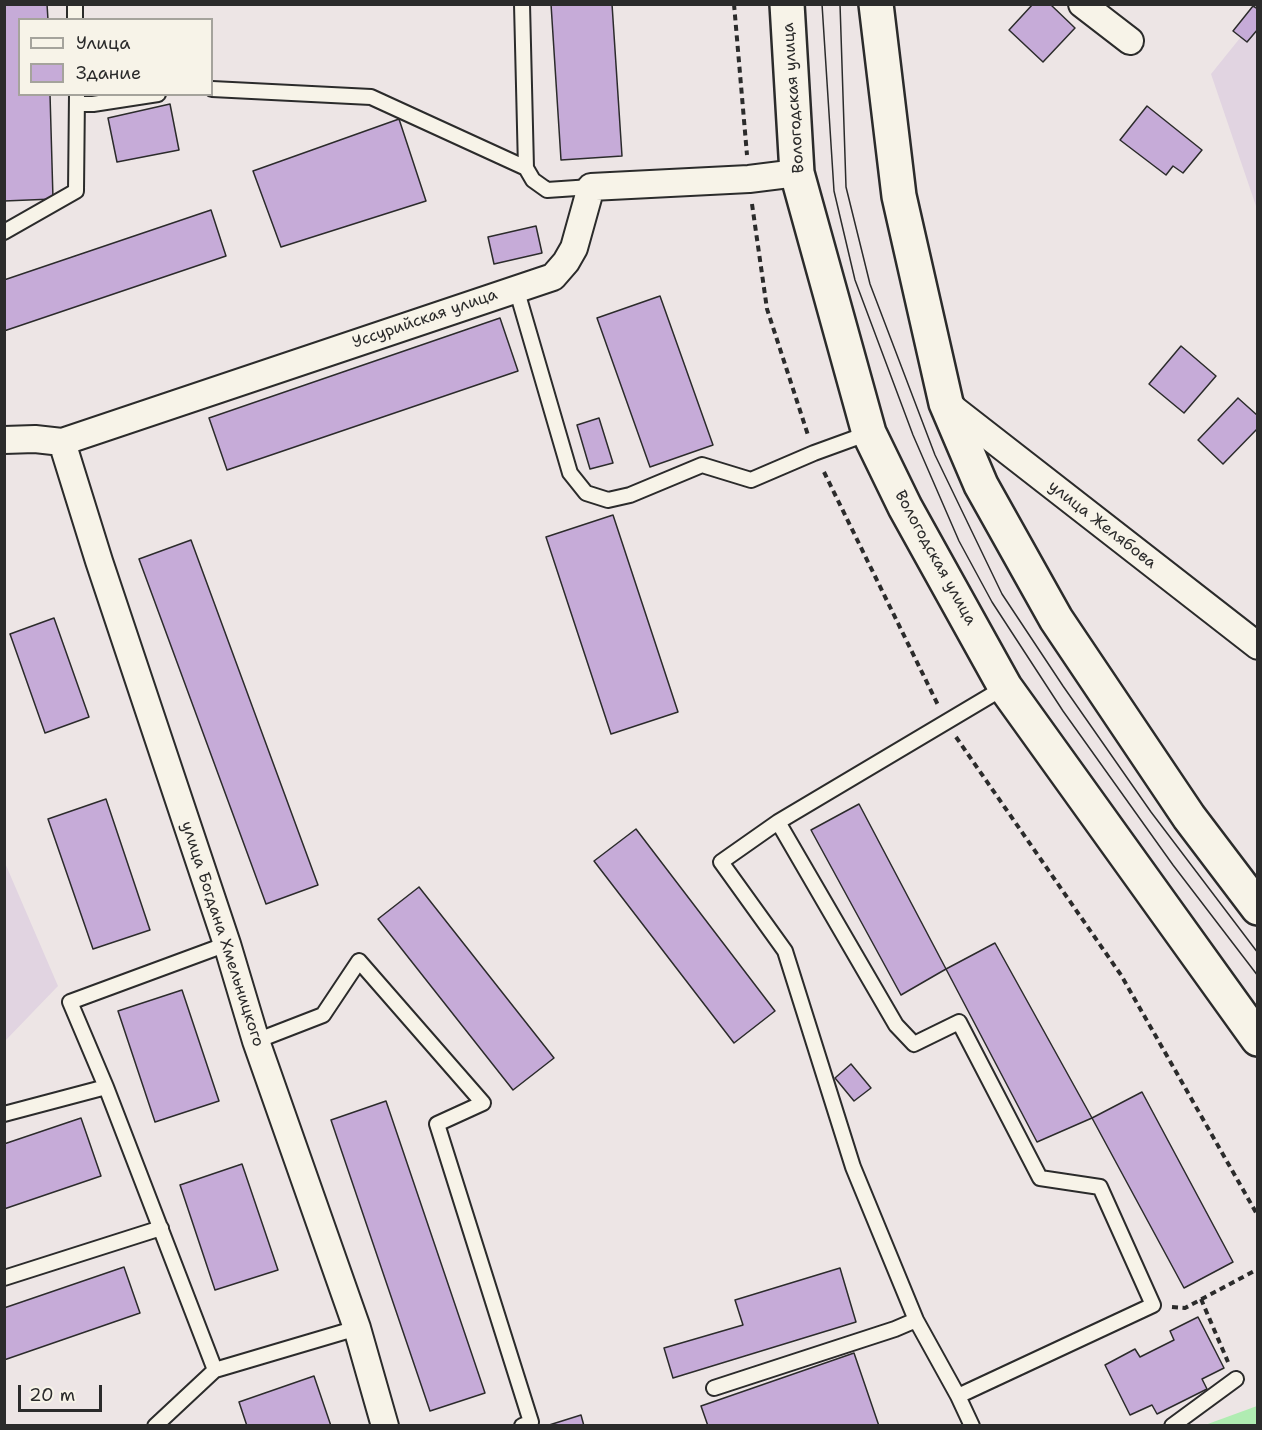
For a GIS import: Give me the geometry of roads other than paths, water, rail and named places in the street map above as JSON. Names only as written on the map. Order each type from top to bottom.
[{"type":"main road","name":"Вологодская улица","points":[[787,4],[797,173],[869,433],[905,507],[1005,687],[1257,1039]]},
{"type":"main road","points":[[876,4],[899,196],[946,403],[981,485],[1056,619],[1189,817],[1257,908]]},
{"type":"street","points":[[1082,4],[1130,41]]},
{"type":"street","points":[[591,187],[748,179],[797,173]]},
{"type":"street","name":"Уссурийская улица","points":[[4,440],[35,439],[62,442],[516,288],[553,278],[574,248],[591,187]]},
{"type":"street","name":"улица Желябова","points":[[946,403],[1257,646]]},
{"type":"street","name":"улица Богдана Хмельницкого","points":[[62,442],[99,561],[228,944],[256,1041],[357,1328],[385,1425]]},
{"type":"lane","points":[[522,4],[526,168],[533,180],[547,190],[591,187]]},
{"type":"lane","points":[[213,89],[371,97],[526,168]]},
{"type":"lane","points":[[4,232],[76,190],[77,99],[93,104],[145,96]]},
{"type":"lane","points":[[516,288],[570,473],[586,493],[608,500],[630,495],[702,465],[751,480],[869,433]]},
{"type":"lane","points":[[972,1425],[916,1320],[853,1167],[785,951],[721,862],[778,822],[1005,687]]},
{"type":"lane","points":[[778,822],[896,1024],[914,1044],[959,1022],[1040,1178],[1100,1187],[1153,1305],[958,1396]]},
{"type":"lane","points":[[215,1370],[106,1087],[70,1002],[228,944]]},
{"type":"lane","points":[[256,1041],[323,1015],[358,961],[483,1103],[437,1124],[531,1422],[522,1425]]},
{"type":"lane","points":[[4,1114],[106,1087]]},
{"type":"lane","points":[[4,1278],[161,1228]]},
{"type":"lane","points":[[714,1388],[916,1320]]},
{"type":"lane","points":[[155,1425],[215,1370],[357,1328]]},
{"type":"lane","points":[[1172,1425],[1236,1379]]},
{"type":"tram line","points":[[822,4],[834,191],[855,280],[913,435],[959,541],[992,602],[1063,711],[1173,865],[1258,976]]},
{"type":"tram line","points":[[840,4],[846,187],[870,284],[935,455],[1002,594],[1151,812],[1258,953]]}]
